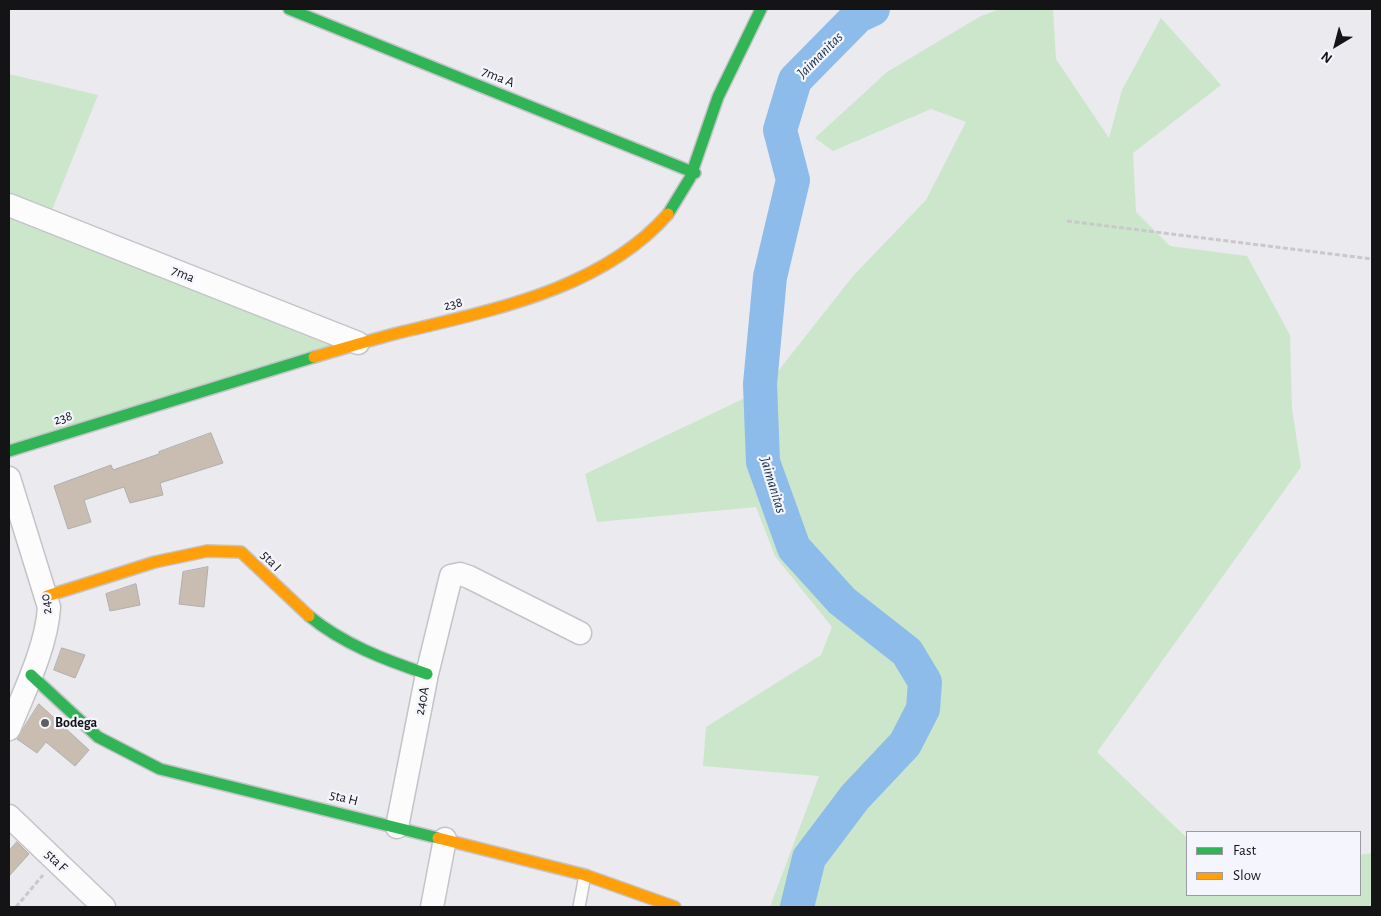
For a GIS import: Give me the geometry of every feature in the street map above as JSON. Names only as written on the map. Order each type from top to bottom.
[{"type":"street","name":"7ma A","points":[[289,9],[695,173]]},
{"type":"street","name":"238","points":[[9,451],[358,344],[482,312],[541,293],[596,269],[629,249],[667,216],[695,173],[712,112],[736,55],[761,9]]},
{"type":"street","name":"7ma","points":[[9,205],[358,344]]},
{"type":"street","name":"240","points":[[9,478],[47,596],[48,620],[31,675],[9,729]]},
{"type":"street","name":"5ta I","points":[[47,596],[155,562],[207,551],[241,552],[285,596],[338,636],[386,660],[427,674]]},
{"type":"street","name":"240A","points":[[397,827],[427,674],[451,576],[460,574],[470,577],[580,633]]},
{"type":"street","name":"5ta H","points":[[31,675],[98,737],[160,769],[586,875],[675,907]]},
{"type":"street","name":"5ta F","points":[[9,816],[104,907]]},
{"type":"street","points":[[432,907],[445,839]]},
{"type":"lane","points":[[579,907],[586,875]]},
{"type":"path","points":[[1067,221],[1372,259]]},
{"type":"path","points":[[16,907],[56,861]]},
{"type":"green space","points":[[1000,9],[1053,9],[1056,59],[1109,138],[1122,90],[1161,18],[1221,85],[1133,153],[1136,212],[1170,246],[1247,256],[1290,335],[1292,409],[1301,467],[1097,752],[1186,837],[1186,896],[1361,896],[1361,855],[1372,853],[1372,907],[770,907],[819,776],[703,766],[706,727],[821,655],[832,627],[775,556],[756,507],[597,522],[585,474],[764,389],[853,276],[926,200],[966,122],[931,109],[833,151],[815,138],[887,72],[981,16]]},
{"type":"green space","points":[[9,74],[98,95],[48,220],[358,343],[9,450]]},
{"type":"building","points":[[211,433],[223,463],[160,483],[163,495],[130,503],[124,487],[84,500],[91,522],[68,529],[54,486],[111,465],[113,470]]},
{"type":"building","points":[[208,567],[204,607],[179,604],[183,572]]},
{"type":"building","points":[[136,584],[140,605],[110,611],[106,594]]},
{"type":"building","points":[[62,648],[85,655],[75,678],[54,670]]},
{"type":"building","points":[[39,704],[89,750],[75,766],[46,742],[37,753],[17,739]]},
{"type":"building","points":[[17,842],[29,854],[9,876],[9,851]]},
{"type":"waterway","name":"Jaimanitas","points":[[797,907],[809,858],[855,797],[905,744],[923,709],[925,682],[907,652],[842,601],[794,548],[763,462],[760,384],[770,277],[793,180],[780,130],[795,80],[858,16],[873,9]]},
{"type":"traffic: fast","points":[[289,9],[695,173]]},
{"type":"traffic: fast","points":[[668,214],[690,178],[718,97],[761,9]]},
{"type":"traffic: fast","points":[[9,451],[314,357]]},
{"type":"traffic: fast","points":[[309,616],[350,643],[427,674]]},
{"type":"traffic: fast","points":[[31,675],[98,737],[160,769],[438,838]]},
{"type":"traffic: slow","points":[[314,357],[507,305],[578,279],[611,261],[641,240],[668,214]]},
{"type":"traffic: slow","points":[[47,596],[155,562],[207,551],[241,552],[309,616]]},
{"type":"traffic: slow","points":[[438,838],[585,875],[675,907]]},
{"type":"place","name":"Bodega","points":[[45,723]]}]
